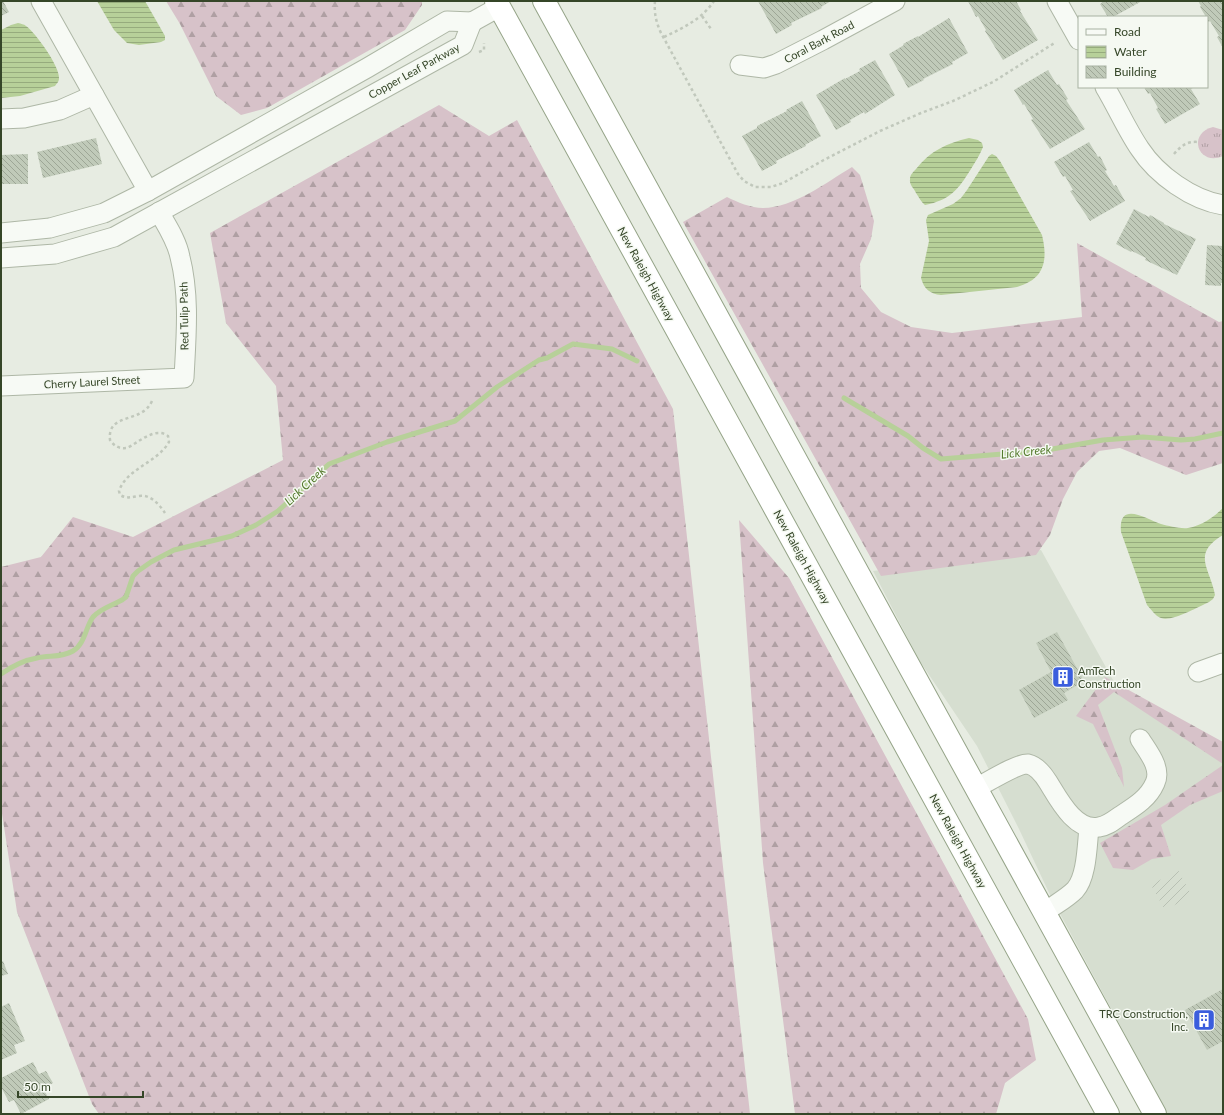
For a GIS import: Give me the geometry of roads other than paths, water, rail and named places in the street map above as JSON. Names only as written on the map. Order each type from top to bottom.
[{"type":"highway","points":[[544,1],[1155,1114]]},
{"type":"highway","name":"New Raleigh Highway","points":[[497,4],[1108,1114]]},
{"type":"street","points":[[41,1],[148,190]]},
{"type":"street","name":"Coral Bark Road","points":[[740,65],[764,68],[776,64],[894,1]]},
{"type":"street","points":[[1057,1],[1078,38]]},
{"type":"street","points":[[1,233],[50,228],[104,213],[367,68],[447,21],[472,22],[497,4]]},
{"type":"street","name":"Copper Leaf Parkway","points":[[1,258],[55,254],[114,237],[463,45],[472,22]]},
{"type":"street","points":[[1106,88],[1140,149],[1150,163],[1167,178],[1190,193],[1216,204],[1223,205]]},
{"type":"street","points":[[1,119],[24,118],[60,110],[94,95]]},
{"type":"street","name":"Red Tulip Path","points":[[159,212],[172,236],[180,256],[184,280],[186,306],[184,378]]},
{"type":"street","name":"Cherry Laurel Street","points":[[1,386],[184,378]]},
{"type":"street","points":[[1198,672],[1223,663]]},
{"type":"street","points":[[976,788],[1023,764],[1030,765],[1037,768],[1061,803],[1079,823],[1089,828],[1098,828],[1106,825],[1140,803],[1153,788],[1156,780],[1156,771],[1153,760],[1140,739]]},
{"type":"street","points":[[1045,912],[1074,891],[1081,881],[1089,828]]},
{"type":"water","points":[[97,1],[145,1],[165,36],[165,40],[161,42],[139,45],[127,43],[114,30]]},
{"type":"water","points":[[18,23],[26,26],[41,43],[56,66],[59,81],[55,86],[20,96],[1,98],[1,30]]},
{"type":"water","points":[[969,138],[978,140],[982,143],[983,147],[966,176],[957,188],[947,197],[925,205],[911,185],[910,179],[912,174],[927,157],[933,153],[953,142]]},
{"type":"water","points":[[992,154],[1000,161],[1042,235],[1045,253],[1042,267],[1039,274],[1034,279],[1017,287],[941,295],[934,293],[926,288],[921,278],[929,241],[926,220],[928,215],[953,204],[961,198],[989,156]]},
{"type":"water","points":[[1223,508],[1223,535],[1213,542],[1205,555],[1205,562],[1215,595],[1213,599],[1172,618],[1166,619],[1159,617],[1147,605],[1121,532],[1121,522],[1128,514],[1134,514],[1161,524],[1178,528],[1188,528],[1207,521]]},
{"type":"waterway","name":"Lick Creek","points":[[1,674],[28,660],[64,655],[73,651],[83,640],[93,617],[103,609],[126,597],[133,576],[151,562],[174,550],[232,536],[256,525],[278,511],[329,464],[387,442],[455,421],[497,387],[539,360],[547,358],[573,344],[612,349],[637,361]]},
{"type":"waterway","name":"Lick Creek","points":[[844,398],[908,436],[923,448],[941,459],[1041,451],[1103,440],[1143,437],[1181,440],[1195,439],[1223,433]]},
{"type":"place","name":"AmTech Construction","points":[[1063,677]]},
{"type":"place","name":"TRC Construction, Inc.","points":[[1204,1020]]}]
